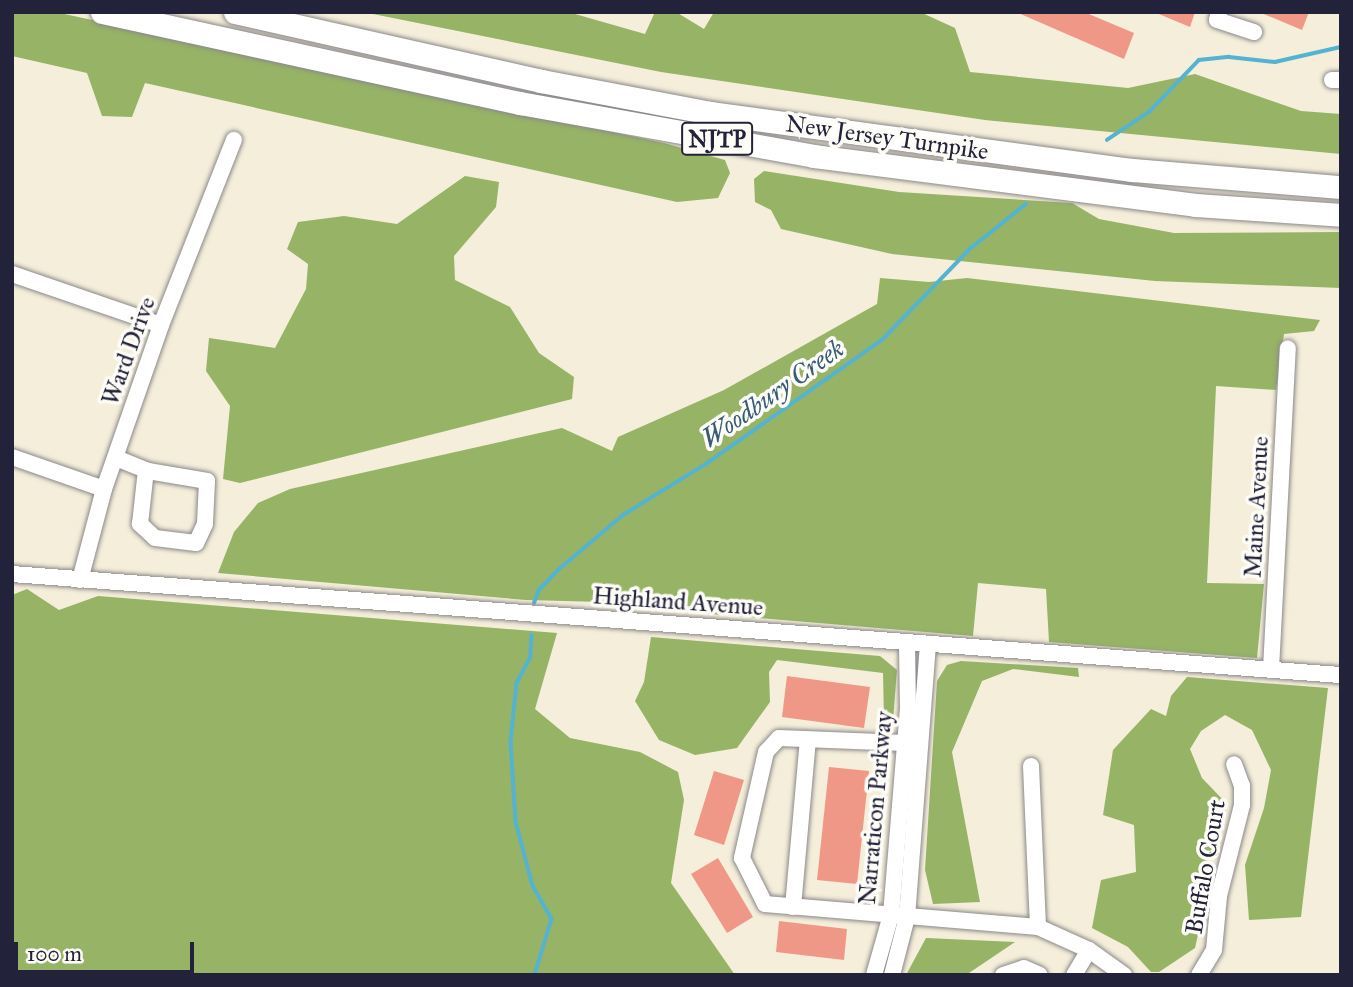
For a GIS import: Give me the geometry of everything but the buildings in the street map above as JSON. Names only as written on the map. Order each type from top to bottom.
[{"type":"highway","name":"New Jersey Turnpike","points":[[102,12],[520,103],[814,156],[1196,205],[1341,215]]},
{"type":"highway","name":"New Jersey Turnpike","points":[[235,12],[541,81],[710,113],[1118,169],[1341,187]]},
{"type":"street","points":[[1219,12],[1217,20],[1254,32]]},
{"type":"street","name":"Ward Drive","points":[[79,580],[104,489],[161,325],[234,141]]},
{"type":"street","points":[[12,274],[161,325]]},
{"type":"street","name":"Maine Avenue","points":[[1270,668],[1289,348]]},
{"type":"street","points":[[12,457],[104,489]]},
{"type":"street","points":[[116,458],[146,470],[207,481],[205,524],[196,543],[155,538],[140,524],[146,470]]},
{"type":"street","name":"Highland Avenue","points":[[12,574],[1341,675]]},
{"type":"street","name":"Narraticon Parkway","points":[[874,975],[899,916],[908,642]]},
{"type":"street","name":"Narraticon Parkway","points":[[892,975],[928,643]]},
{"type":"street","points":[[905,743],[779,738],[766,752],[742,858],[765,904],[1038,927],[1089,950],[1124,975]]},
{"type":"street","points":[[793,907],[808,740]]},
{"type":"street","name":"Buffalo Court","points":[[1199,975],[1214,950],[1219,896],[1242,805],[1242,786],[1234,764]]},
{"type":"street","points":[[1031,766],[1038,927]]},
{"type":"street","points":[[1074,975],[1089,950]]},
{"type":"street","points":[[1003,975],[1024,968],[1040,975]]},
{"type":"green space","points":[[12,12],[55,12],[664,143],[725,160],[730,173],[718,198],[677,202],[145,83],[132,117],[102,116],[87,73],[12,56]]},
{"type":"green space","points":[[363,12],[568,12],[645,34],[655,12],[676,12],[704,29],[714,12],[920,12],[955,28],[970,72],[1128,88],[1195,74],[1301,111],[1341,114],[1341,154],[985,120],[661,72]]},
{"type":"green space","points":[[764,171],[899,192],[1072,203],[1099,219],[1174,233],[1341,232],[1341,288],[1155,281],[892,254],[781,229],[771,210],[755,202],[754,179]]},
{"type":"green space","points":[[465,176],[499,182],[496,207],[454,256],[455,280],[510,307],[539,353],[574,377],[572,399],[240,483],[223,479],[230,406],[206,371],[209,338],[275,348],[306,289],[308,264],[287,249],[298,222],[344,216],[397,224]]},
{"type":"green space","points":[[880,278],[929,282],[967,278],[1320,320],[1314,331],[1284,334],[1276,390],[1216,386],[1207,583],[1264,584],[1257,658],[1049,642],[1046,589],[978,583],[973,636],[699,613],[640,603],[526,600],[218,573],[234,532],[258,503],[290,489],[562,428],[612,451],[618,437],[724,390],[877,304]]},
{"type":"green space","points":[[27,589],[59,610],[98,596],[557,633],[535,709],[570,738],[640,752],[678,772],[684,800],[671,883],[735,975],[12,975],[12,595]]},
{"type":"green space","points":[[651,637],[880,656],[897,670],[893,721],[884,720],[883,673],[777,660],[769,672],[770,702],[737,748],[695,755],[659,740],[635,701],[644,682]]},
{"type":"green space","points":[[961,661],[1078,668],[1079,677],[1013,669],[982,681],[952,752],[980,902],[933,904],[925,870],[937,681],[947,665]]},
{"type":"green space","points":[[1187,677],[1328,688],[1301,917],[1249,920],[1245,865],[1264,808],[1271,770],[1252,730],[1225,715],[1201,731],[1190,749],[1202,778],[1227,804],[1219,838],[1203,870],[1205,904],[1195,948],[1159,972],[1151,972],[1128,947],[1092,928],[1101,880],[1136,872],[1134,825],[1103,815],[1113,750],[1151,709],[1166,716],[1171,696]]},
{"type":"green space","points":[[926,938],[1015,942],[966,975],[906,975]]},
{"type":"waterway","name":"Woodbury Creek","points":[[1107,140],[1149,112],[1199,60],[1229,57],[1275,62],[1341,47]]},
{"type":"waterway","name":"Woodbury Creek","points":[[534,603],[539,590],[558,570],[623,515],[706,464],[883,339],[971,248],[1026,204]]},
{"type":"waterway","name":"Woodbury Creek","points":[[532,635],[531,657],[517,683],[511,742],[516,822],[533,886],[552,919],[535,975]]}]
